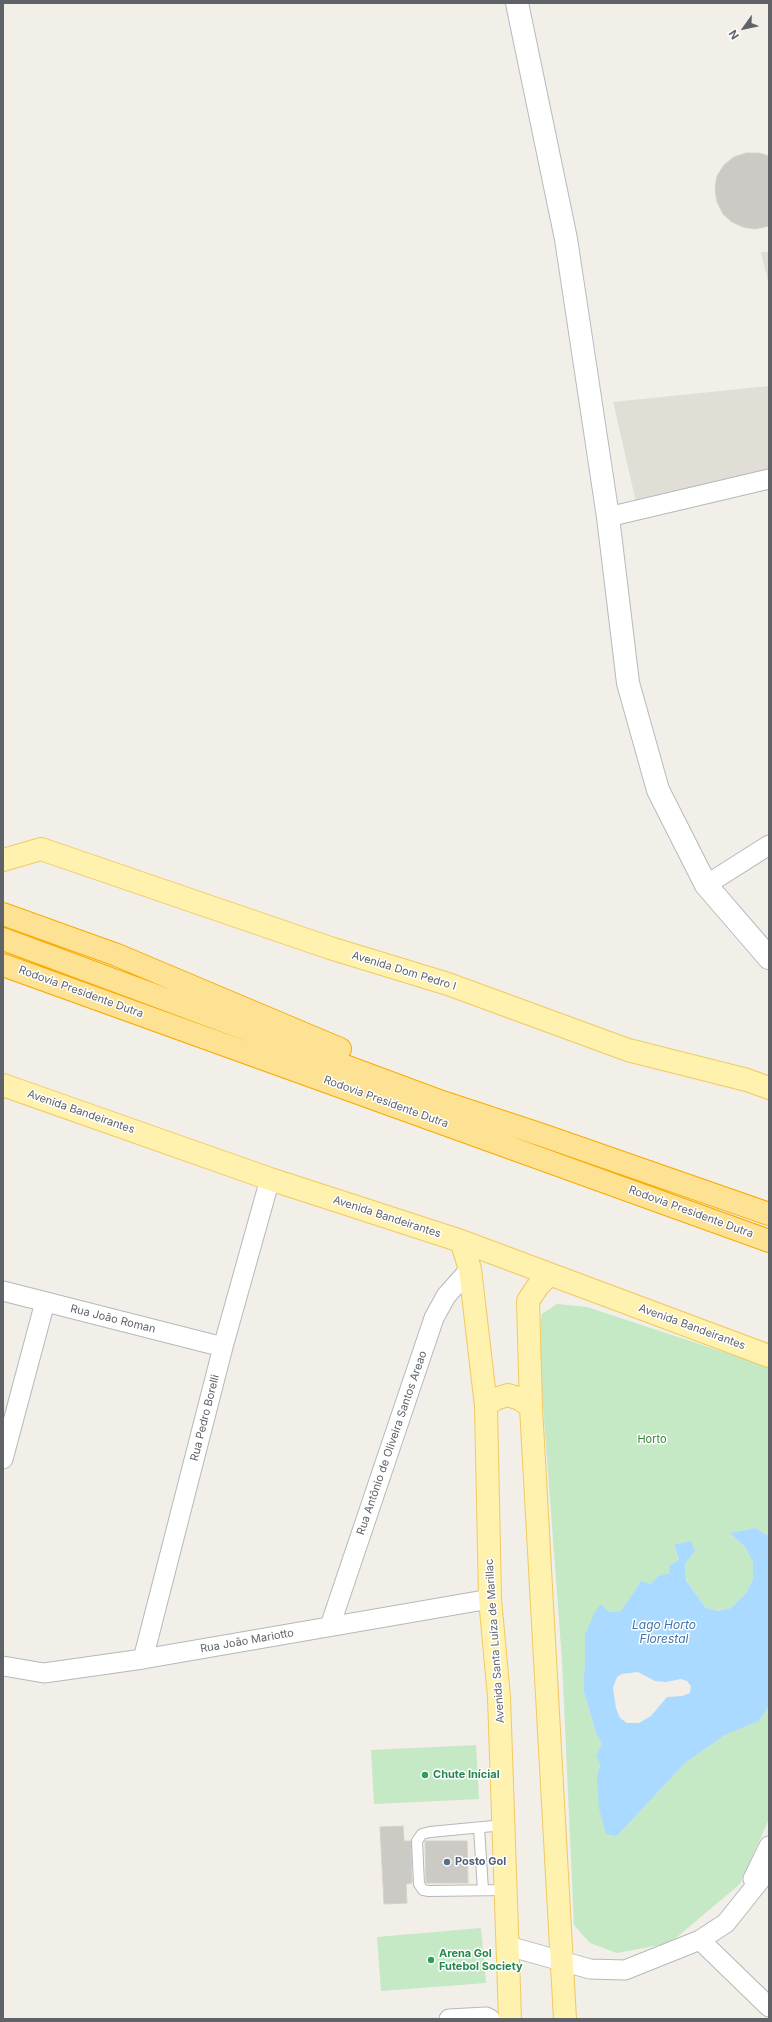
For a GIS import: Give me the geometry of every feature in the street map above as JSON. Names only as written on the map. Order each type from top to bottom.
[{"type":"highway","points":[[3,914],[117,955],[542,1135]]},
{"type":"highway","name":"Rodovia Presidente Dutra","points":[[3,940],[442,1102],[769,1214]]},
{"type":"highway","name":"Rodovia Presidente Dutra","points":[[3,965],[769,1241]]},
{"type":"main road","points":[[517,3],[566,239],[608,517],[630,690],[658,790],[706,885],[769,958]]},
{"type":"main road","name":"Avenida Dom Pedro I","points":[[3,860],[41,849],[330,948],[448,984],[628,1050],[769,1088]]},
{"type":"main road","name":"Avenida Bandeirantes","points":[[3,1085],[270,1179],[461,1241],[769,1356]]},
{"type":"main road","name":"Avenida Santa Luíza de Marillac","points":[[461,1241],[470,1269],[486,1406],[490,1599],[499,1697],[510,2019]]},
{"type":"main road","points":[[549,1275],[538,1286],[528,1301],[531,1407],[565,2019]]},
{"type":"main road","points":[[486,1406],[495,1399],[508,1395],[520,1399],[531,1407]]},
{"type":"street","points":[[608,517],[769,479]]},
{"type":"street","points":[[706,885],[769,845]]},
{"type":"street","name":"Rua Pedro Borelli","points":[[143,1659],[224,1347],[270,1179]]},
{"type":"street","name":"Rua Antônio de Oliveira Santos Areao","points":[[330,1626],[434,1318],[446,1296],[470,1269]]},
{"type":"street","name":"Rua João Roman","points":[[3,1291],[224,1347]]},
{"type":"street","points":[[3,1459],[45,1302]]},
{"type":"street","name":"Rua João Mariotto","points":[[3,1666],[44,1673],[143,1659],[490,1599]]},
{"type":"street","points":[[508,1946],[590,1969],[626,1970],[700,1940],[726,1923],[762,1874],[769,1846]]},
{"type":"street","points":[[700,1940],[769,2007]]},
{"type":"street","points":[[449,2019],[486,2017],[490,2019]]},
{"type":"lane","points":[[504,1825],[430,1832],[422,1834],[417,1841],[419,1884],[423,1890],[506,1890]]},
{"type":"lane","points":[[479,1828],[483,1890]]},
{"type":"shaded area","points":[[761,252],[769,252],[769,286]]},
{"type":"shaded area","points":[[769,386],[769,471],[636,502],[613,402]]},
{"type":"green space","name":"Horto","points":[[557,1304],[587,1307],[769,1367],[769,1536],[755,1528],[730,1533],[745,1547],[753,1561],[753,1579],[746,1593],[731,1608],[717,1611],[706,1608],[686,1579],[685,1564],[695,1551],[674,1545],[679,1561],[670,1573],[658,1576],[651,1584],[641,1581],[621,1611],[608,1612],[585,1663],[583,1689],[596,1733],[602,1744],[596,1755],[600,1765],[597,1776],[617,1836],[685,1763],[725,1735],[759,1721],[769,1706],[769,1819],[740,1884],[670,1943],[617,1953],[590,1943],[574,1925],[562,1660],[538,1338],[542,1314]]},
{"type":"green space","name":"Chute Inícial","points":[[476,1745],[479,1799],[374,1804],[371,1750]]},
{"type":"green space","name":"Arena Gol Futebol Society","points":[[481,1928],[486,1983],[381,1991],[377,1937]]},
{"type":"water","name":"Lago Horto Florestal","points":[[755,1528],[769,1536],[769,1706],[759,1721],[725,1735],[685,1763],[617,1836],[606,1834],[599,1808],[597,1776],[600,1765],[596,1755],[602,1744],[596,1733],[583,1689],[585,1635],[595,1612],[601,1604],[608,1612],[621,1611],[641,1581],[651,1584],[658,1576],[670,1573],[669,1566],[679,1560],[674,1545],[691,1541],[695,1551],[685,1564],[686,1580],[706,1608],[718,1611],[731,1608],[746,1593],[753,1579],[753,1562],[745,1547],[730,1533]],"holes":[[[638,1672],[655,1681],[666,1682],[681,1679],[687,1681],[691,1686],[690,1693],[682,1696],[667,1697],[651,1716],[639,1723],[627,1723],[620,1718],[616,1708],[613,1688],[617,1677],[622,1674]]]},
{"type":"building","points":[[746,153],[759,153],[769,156],[769,226],[755,229],[743,227],[732,222],[723,214],[717,202],[715,189],[717,176],[724,165],[734,157]]},
{"type":"building","points":[[403,1826],[404,1841],[411,1841],[412,1883],[406,1884],[407,1903],[384,1904],[380,1827]]},
{"type":"building","name":"Posto Gol","points":[[425,1841],[467,1841],[468,1883],[426,1883]]},
{"type":"place","name":"Chute Inícial","points":[[425,1775]]},
{"type":"place","name":"Posto Gol","points":[[447,1862]]},
{"type":"place","name":"Arena Gol Futebol Society","points":[[431,1960]]}]
